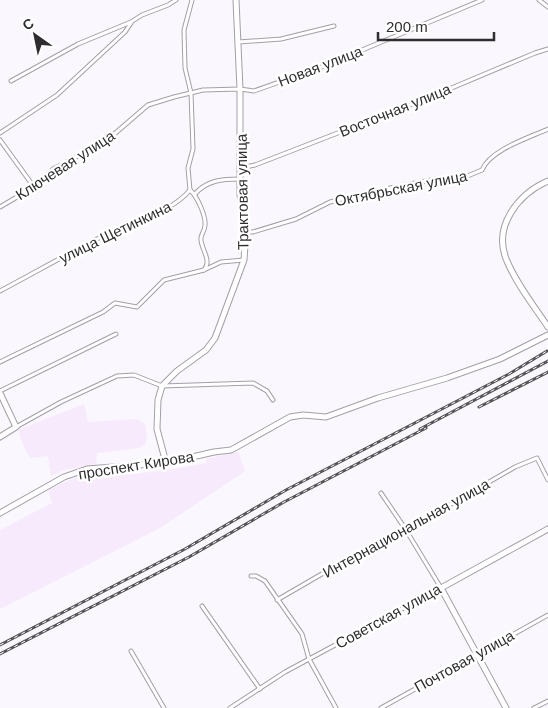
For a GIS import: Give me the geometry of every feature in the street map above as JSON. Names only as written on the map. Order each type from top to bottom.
[{"type":"street","points":[[11,80],[78,44],[131,22],[142,15],[168,6],[176,0]]},
{"type":"street","points":[[192,0],[184,30],[185,68],[191,94],[194,149],[188,168],[190,190],[196,194],[206,226],[200,238],[207,260],[207,266],[204,270]]},
{"type":"street","name":"Трактовая улица","points":[[162,386],[177,371],[206,350],[215,338],[244,260],[246,232],[240,195],[240,89],[236,0]]},
{"type":"street","name":"Новая улица","points":[[240,89],[254,91],[319,68],[482,0]]},
{"type":"street","points":[[539,0],[548,7]]},
{"type":"street","points":[[0,133],[57,95],[125,32],[131,22]]},
{"type":"street","points":[[238,42],[281,39],[334,26]]},
{"type":"street","name":"Восточная улица","points":[[240,168],[255,165],[548,49]]},
{"type":"street","name":"Ключевая улица","points":[[0,207],[34,187],[54,169],[105,142],[148,105],[174,96],[203,90],[240,89]]},
{"type":"street","name":"Октябрьская улица","points":[[246,232],[253,232],[296,220],[330,202],[365,193],[441,178],[460,179],[482,170],[485,162],[502,151],[548,129]]},
{"type":"street","points":[[0,140],[34,187]]},
{"type":"street","points":[[196,194],[200,189],[215,181],[240,179]]},
{"type":"street","points":[[546,325],[506,260],[502,243],[508,217],[515,206],[526,193],[548,181]]},
{"type":"street","name":"улица Щетинкина","points":[[0,292],[109,232],[160,211],[183,199],[190,190]]},
{"type":"street","points":[[0,362],[103,312],[115,303],[137,307],[164,280],[204,270],[221,262],[244,260]]},
{"type":"street","points":[[16,427],[0,392],[116,334]]},
{"type":"street","name":"проспект Кирова","points":[[0,513],[64,477],[87,469],[166,463],[231,450],[290,417],[303,415],[326,417],[378,398],[447,378],[500,359],[548,335]]},
{"type":"street","points":[[0,437],[61,402],[117,376],[134,375],[162,386],[253,383],[267,392],[273,400]]},
{"type":"street","points":[[162,386],[158,400],[157,429],[166,463]]},
{"type":"street","name":"Интернациональная улица","points":[[278,600],[339,564],[406,530],[515,467],[537,458],[548,480]]},
{"type":"street","points":[[381,494],[406,530],[441,588],[506,708]]},
{"type":"street","name":"Советская улица","points":[[230,708],[309,659],[548,529]]},
{"type":"street","points":[[251,576],[256,576],[265,581],[302,634],[309,659],[336,708]]},
{"type":"street","points":[[202,606],[260,689]]},
{"type":"street","name":"Почтовая улица","points":[[381,708],[476,653],[548,615]]},
{"type":"street","points":[[131,651],[164,708]]},
{"type":"street","points":[[534,708],[548,701]]},
{"type":"shaded area","points":[[84,404],[88,422],[137,419],[145,424],[147,439],[145,444],[139,448],[97,453],[96,464],[64,470],[51,476],[48,456],[30,458],[18,430]]},
{"type":"shaded area","points":[[238,452],[245,471],[160,528],[0,609],[0,530],[52,503],[48,490],[75,478],[123,471],[124,475],[169,470],[207,463],[206,459]]},
{"type":"railway","points":[[0,645],[185,549],[286,490],[509,374],[547,351]]},
{"type":"railway","points":[[420,429],[548,361]]},
{"type":"railway","points":[[479,407],[548,372]]},
{"type":"railway","points":[[0,654],[189,557],[284,502],[426,428]]}]
